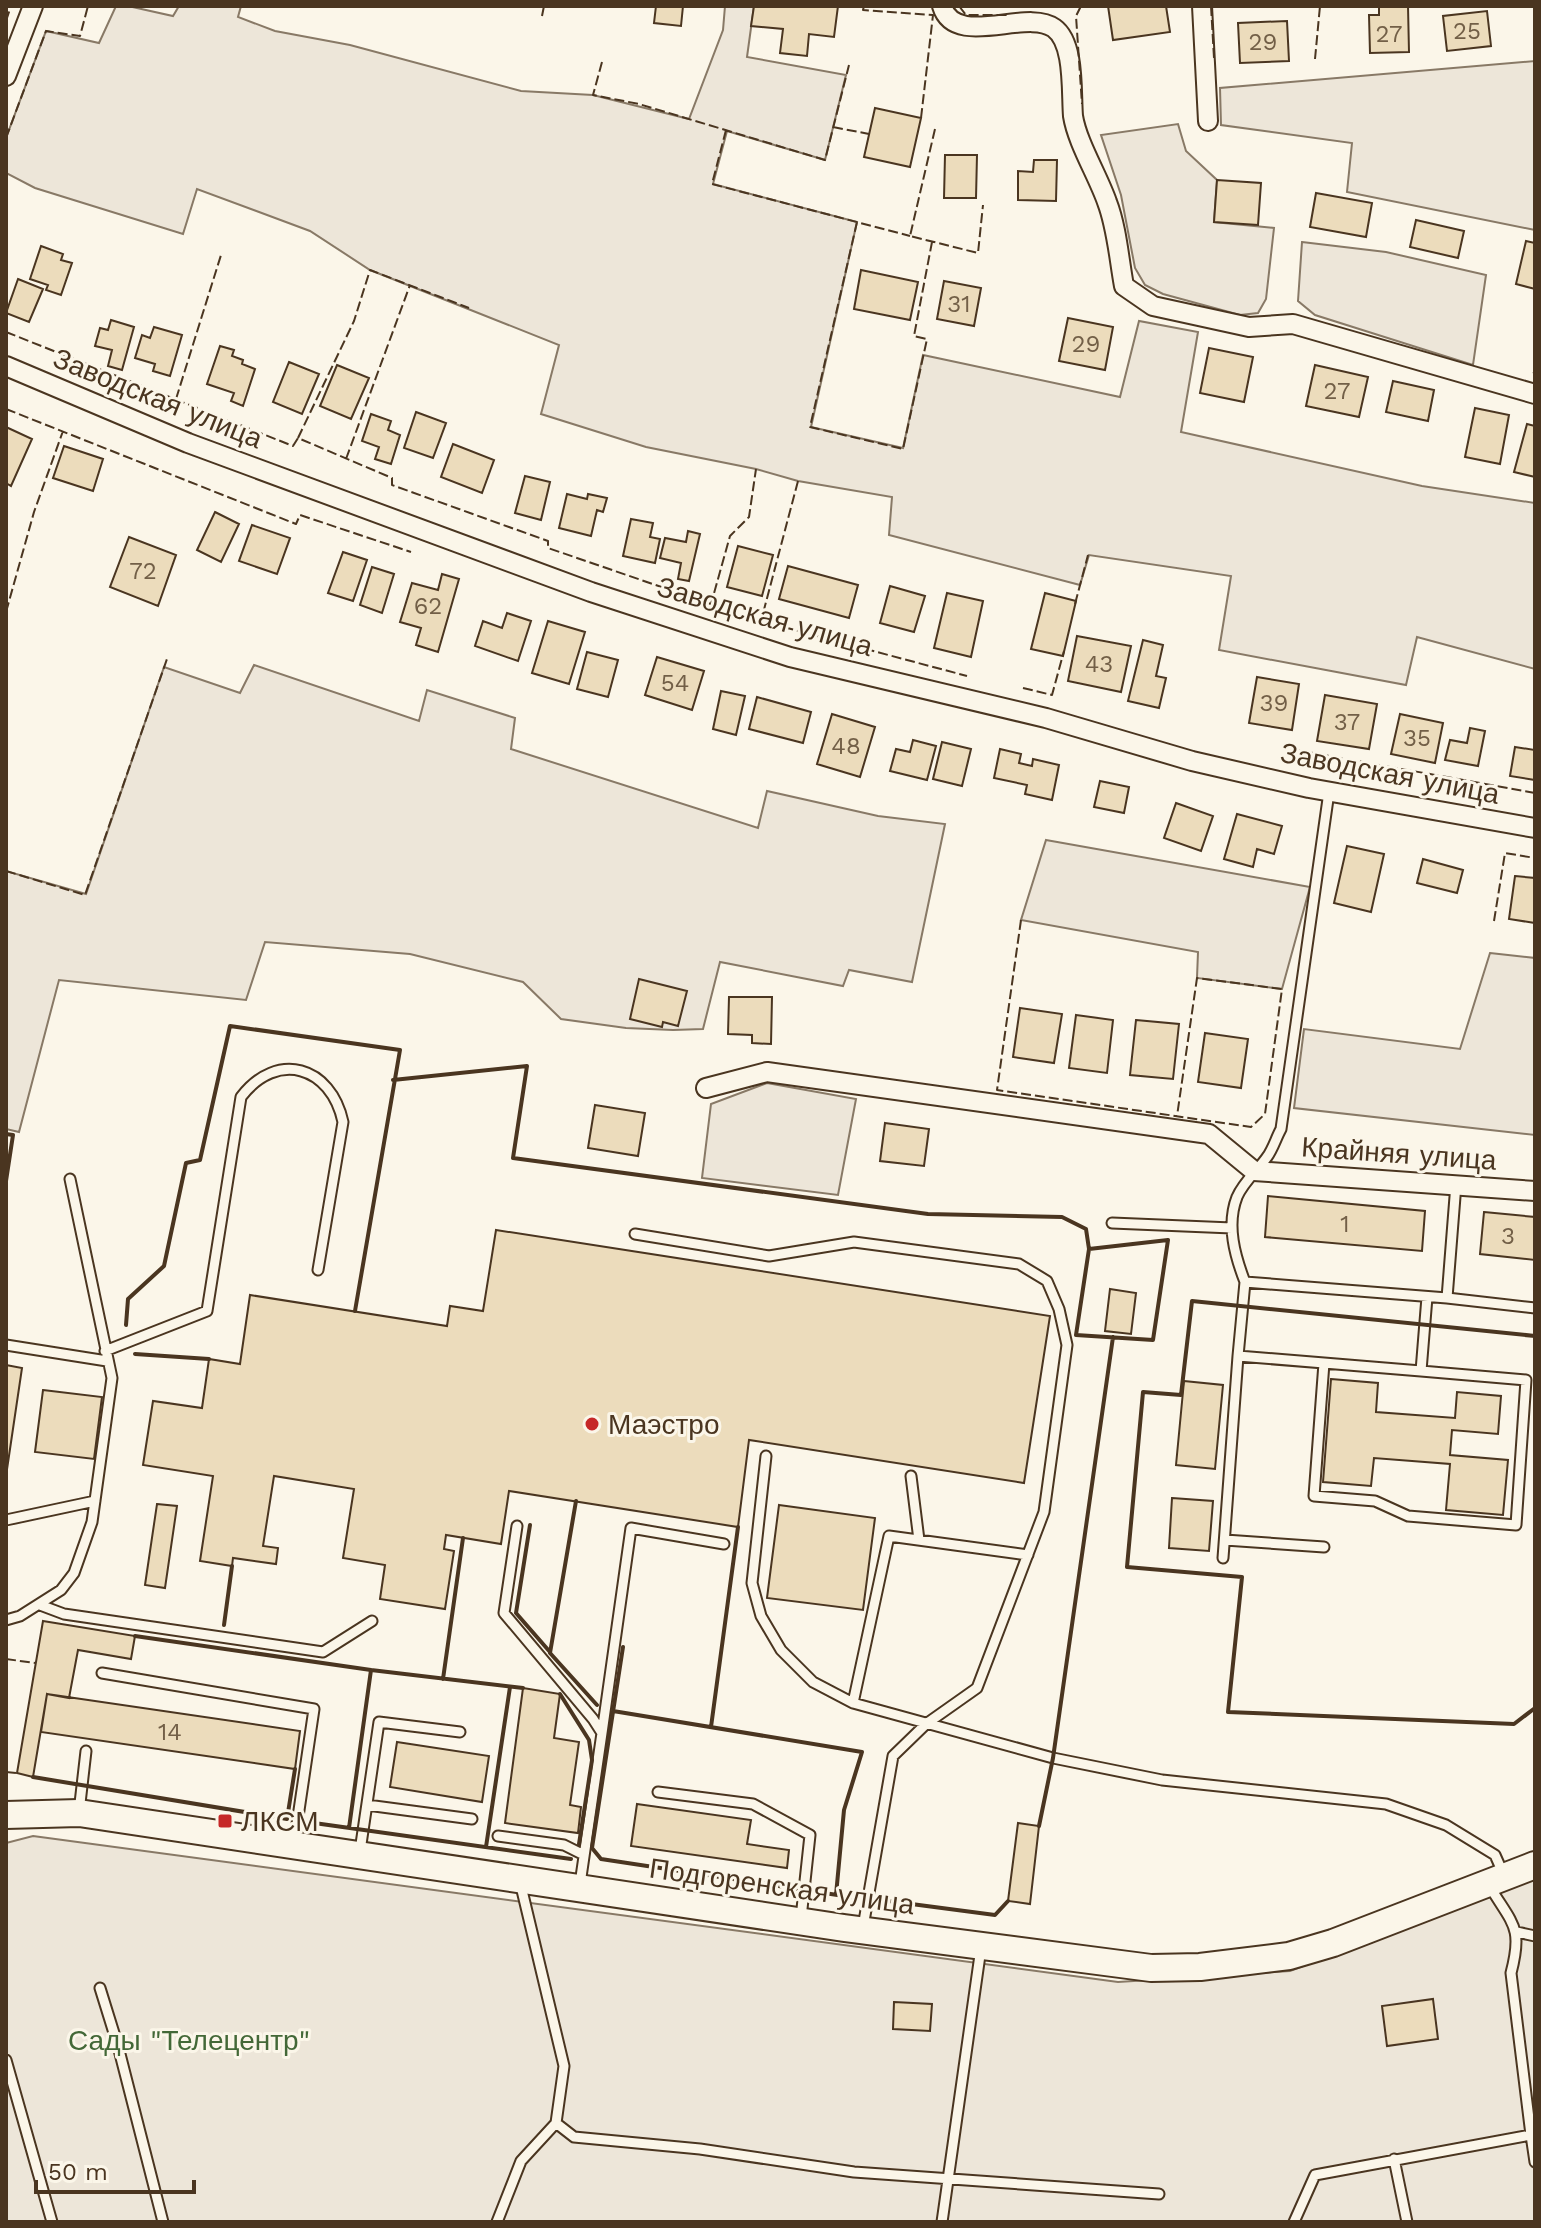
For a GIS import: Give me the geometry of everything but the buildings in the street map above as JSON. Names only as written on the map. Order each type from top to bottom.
[{"type":"street","points":[[6,76],[33,6]]},
{"type":"street","points":[[942,6],[945,15],[958,24],[1040,22],[1055,28],[1067,44],[1074,121],[1109,205],[1124,286],[1153,306],[1249,327],[1293,324],[1535,394]]},
{"type":"street","points":[[1202,6],[1208,121]]},
{"type":"street","name":"Заводская улица","points":[[6,366],[188,443],[591,592],[790,657],[1046,718],[1192,761],[1329,792],[1535,828]]},
{"type":"street","points":[[706,1088],[767,1072],[1209,1134],[1257,1171]]},
{"type":"street","name":"Крайняя улица","points":[[1257,1171],[1535,1191]]},
{"type":"street","name":"Подгоренская улица","points":[[6,1815],[79,1813],[863,1930],[1151,1968],[1243,1963],[1289,1956],[1333,1943],[1535,1865]]},
{"type":"lane","points":[[1223,1558],[1245,1282],[1235,1256],[1232,1228],[1237,1197],[1267,1156],[1281,1129],[1329,792]]},
{"type":"lane","points":[[6,1345],[106,1356],[207,1311],[241,1097],[249,1086],[271,1072],[300,1071],[316,1077],[331,1089],[339,1103],[343,1122],[318,1270]]},
{"type":"lane","points":[[6,1620],[40,1605],[61,1590],[74,1573],[84,1550],[95,1501],[112,1378],[70,1179]]},
{"type":"lane","points":[[1447,1298],[1456,1184]]},
{"type":"lane","points":[[1112,1223],[1232,1228]]},
{"type":"lane","points":[[635,1234],[769,1256],[854,1242],[1019,1264],[1047,1281],[1059,1309],[1067,1345],[1044,1512],[977,1688],[926,1724],[893,1756],[863,1930]]},
{"type":"lane","points":[[1245,1282],[1535,1308]]},
{"type":"lane","points":[[1421,1371],[1427,1297]]},
{"type":"lane","points":[[1238,1356],[1324,1363],[1421,1371],[1526,1380],[1516,1525],[1408,1516],[1375,1501],[1314,1496],[1324,1363]]},
{"type":"lane","points":[[766,1456],[752,1583],[761,1616],[781,1650],[813,1682],[853,1703],[1053,1758],[1162,1780],[1386,1804],[1446,1825],[1495,1855],[1496,1881],[1517,1932],[1518,1947],[1511,1973],[1535,2162]]},
{"type":"lane","points":[[911,1476],[919,1540]]},
{"type":"lane","points":[[6,1520],[95,1501]]},
{"type":"lane","points":[[517,1526],[504,1613],[602,1733]]},
{"type":"lane","points":[[579,1888],[631,1528],[724,1544]]},
{"type":"lane","points":[[853,1703],[889,1536],[1028,1555]]},
{"type":"lane","points":[[1225,1540],[1324,1547]]},
{"type":"lane","points":[[40,1605],[64,1614],[323,1652],[372,1621]]},
{"type":"lane","points":[[102,1673],[314,1709],[294,1844]]},
{"type":"lane","points":[[359,1854],[379,1722],[460,1732]]},
{"type":"lane","points":[[79,1813],[86,1751]]},
{"type":"lane","points":[[658,1792],[753,1804],[810,1835],[801,1921]]},
{"type":"lane","points":[[367,1805],[472,1819]]},
{"type":"lane","points":[[498,1836],[564,1845],[584,1855]]},
{"type":"lane","points":[[497,2222],[521,2161],[556,2123],[564,2066],[520,1879]]},
{"type":"lane","points":[[1517,1932],[1535,1936]]},
{"type":"lane","points":[[942,2222],[981,1946]]},
{"type":"lane","points":[[100,1988],[163,2222]]},
{"type":"lane","points":[[6,2060],[52,2222]]},
{"type":"lane","points":[[556,2123],[574,2137],[700,2149],[854,2172],[1159,2194]]},
{"type":"lane","points":[[1294,2222],[1315,2175],[1533,2135]]},
{"type":"lane","points":[[1394,2159],[1407,2222]]},
{"type":"green space","points":[[116,6],[173,16],[179,6],[241,6],[238,17],[275,31],[350,45],[521,91],[593,95],[689,119],[723,30],[725,6],[754,6],[747,57],[846,75],[825,160],[727,131],[713,184],[857,222],[811,427],[903,448],[923,355],[1120,397],[1139,321],[1198,332],[1181,432],[1422,486],[1535,503],[1535,669],[1417,637],[1406,685],[1219,650],[1231,576],[1089,555],[1080,585],[889,535],[892,497],[798,481],[756,469],[646,447],[541,414],[559,345],[370,270],[310,231],[197,189],[183,234],[35,188],[6,173],[6,138],[46,31],[99,43]]},
{"type":"green space","points":[[1535,61],[1535,230],[1347,192],[1352,143],[1221,125],[1220,88]]},
{"type":"green space","points":[[1178,124],[1186,151],[1217,180],[1214,222],[1274,228],[1266,299],[1258,313],[1240,315],[1163,294],[1145,285],[1135,268],[1121,195],[1101,135]]},
{"type":"green space","points":[[1302,242],[1386,252],[1486,275],[1473,365],[1315,315],[1298,301]]},
{"type":"green space","points":[[254,665],[419,721],[427,690],[515,718],[511,749],[758,828],[767,791],[878,816],[945,824],[912,982],[849,970],[843,986],[720,962],[703,1029],[626,1028],[561,1019],[523,982],[410,954],[265,942],[246,1000],[59,980],[19,1132],[6,1129],[6,871],[86,894],[164,667],[240,693]]},
{"type":"green space","points":[[1046,840],[1310,887],[1282,989],[1197,978],[1198,952],[1021,920]]},
{"type":"green space","points":[[1490,953],[1535,958],[1535,1135],[1294,1108],[1304,1029],[1460,1049]]},
{"type":"green space","points":[[767,1083],[856,1099],[838,1195],[702,1178],[711,1104]]},
{"type":"green space","name":"Сады \"Телецентр\"","points":[[33,1836],[1118,1982],[1290,1971],[1535,1879],[1535,2222],[6,2222],[6,1843]]},
{"type":"fence","points":[[6,21],[11,6]]},
{"type":"fence","points":[[6,138],[46,31],[80,36],[88,6]]},
{"type":"fence","points":[[542,16],[544,6]]},
{"type":"fence","points":[[864,6],[863,10],[933,15],[921,118]]},
{"type":"fence","points":[[959,6],[966,15],[1007,15]]},
{"type":"fence","points":[[1081,6],[1076,16],[1082,104]]},
{"type":"fence","points":[[1211,6],[1214,58]]},
{"type":"fence","points":[[1315,59],[1320,6]]},
{"type":"fence","points":[[602,62],[593,95],[639,104],[825,160],[849,65]]},
{"type":"fence","points":[[833,127],[869,134]]},
{"type":"fence","points":[[935,129],[910,236],[978,253],[983,205]]},
{"type":"fence","points":[[726,130],[712,184],[910,236]]},
{"type":"fence","points":[[857,222],[810,427],[903,449],[927,339],[914,336],[932,242]]},
{"type":"fence","points":[[176,399],[221,255]]},
{"type":"fence","points":[[298,438],[354,321],[370,270],[469,308]]},
{"type":"fence","points":[[346,459],[410,285]]},
{"type":"fence","points":[[6,332],[293,446],[298,438],[392,478],[392,485],[548,541],[548,548],[711,604],[730,536],[749,517],[756,469]]},
{"type":"fence","points":[[6,409],[296,524],[300,515],[411,552]]},
{"type":"fence","points":[[6,612],[34,512],[63,431]]},
{"type":"fence","points":[[798,481],[761,621],[967,676]]},
{"type":"fence","points":[[1075,604],[1088,555]]},
{"type":"fence","points":[[1023,688],[1052,695],[1064,651]]},
{"type":"fence","points":[[6,871],[85,895],[168,656]]},
{"type":"fence","points":[[1291,749],[1535,793]]},
{"type":"fence","points":[[1494,921],[1505,853],[1535,858]]},
{"type":"fence","points":[[1021,920],[997,1090],[1251,1127],[1265,1114],[1282,989],[1197,978],[1177,1116]]},
{"type":"fence","points":[[6,1659],[35,1663]]},
{"type":"fence","points":[[6,1772],[17,1773]]},
{"type":"wall","points":[[126,1325],[128,1299],[164,1266],[186,1163],[200,1160],[230,1026],[400,1050],[355,1311]]},
{"type":"wall","points":[[393,1080],[527,1066],[513,1158],[928,1214],[1062,1217],[1086,1229],[1089,1249],[1076,1335],[1153,1340],[1168,1240],[1089,1249]]},
{"type":"wall","points":[[6,1134],[13,1135],[6,1181]]},
{"type":"wall","points":[[1535,1336],[1192,1301],[1181,1395],[1143,1392],[1127,1567],[1242,1577],[1228,1712],[1514,1724],[1535,1708]]},
{"type":"wall","points":[[1039,1826],[1053,1758],[1113,1337]]},
{"type":"wall","points":[[135,1354],[209,1359]]},
{"type":"wall","points":[[576,1501],[550,1653],[597,1705]]},
{"type":"wall","points":[[530,1525],[516,1613],[550,1652]]},
{"type":"wall","points":[[711,1727],[738,1527]]},
{"type":"wall","points":[[443,1679],[463,1538]]},
{"type":"wall","points":[[224,1625],[232,1566]]},
{"type":"wall","points":[[135,1636],[371,1670],[349,1828]]},
{"type":"wall","points":[[623,1647],[592,1848],[601,1859],[857,1898]]},
{"type":"wall","points":[[371,1670],[523,1688]]},
{"type":"wall","points":[[486,1847],[510,1687]]},
{"type":"wall","points":[[560,1694],[589,1740],[592,1760],[579,1844]]},
{"type":"wall","points":[[613,1711],[862,1752],[844,1810],[836,1895]]},
{"type":"wall","points":[[33,1777],[287,1819],[295,1769]]},
{"type":"wall","points":[[307,1822],[571,1859]]},
{"type":"wall","points":[[881,1900],[995,1915],[1008,1901]]},
{"type":"place","name":"Маэстро","points":[[592,1424]]},
{"type":"place","name":"ЛКСМ","points":[[225,1821]]}]
